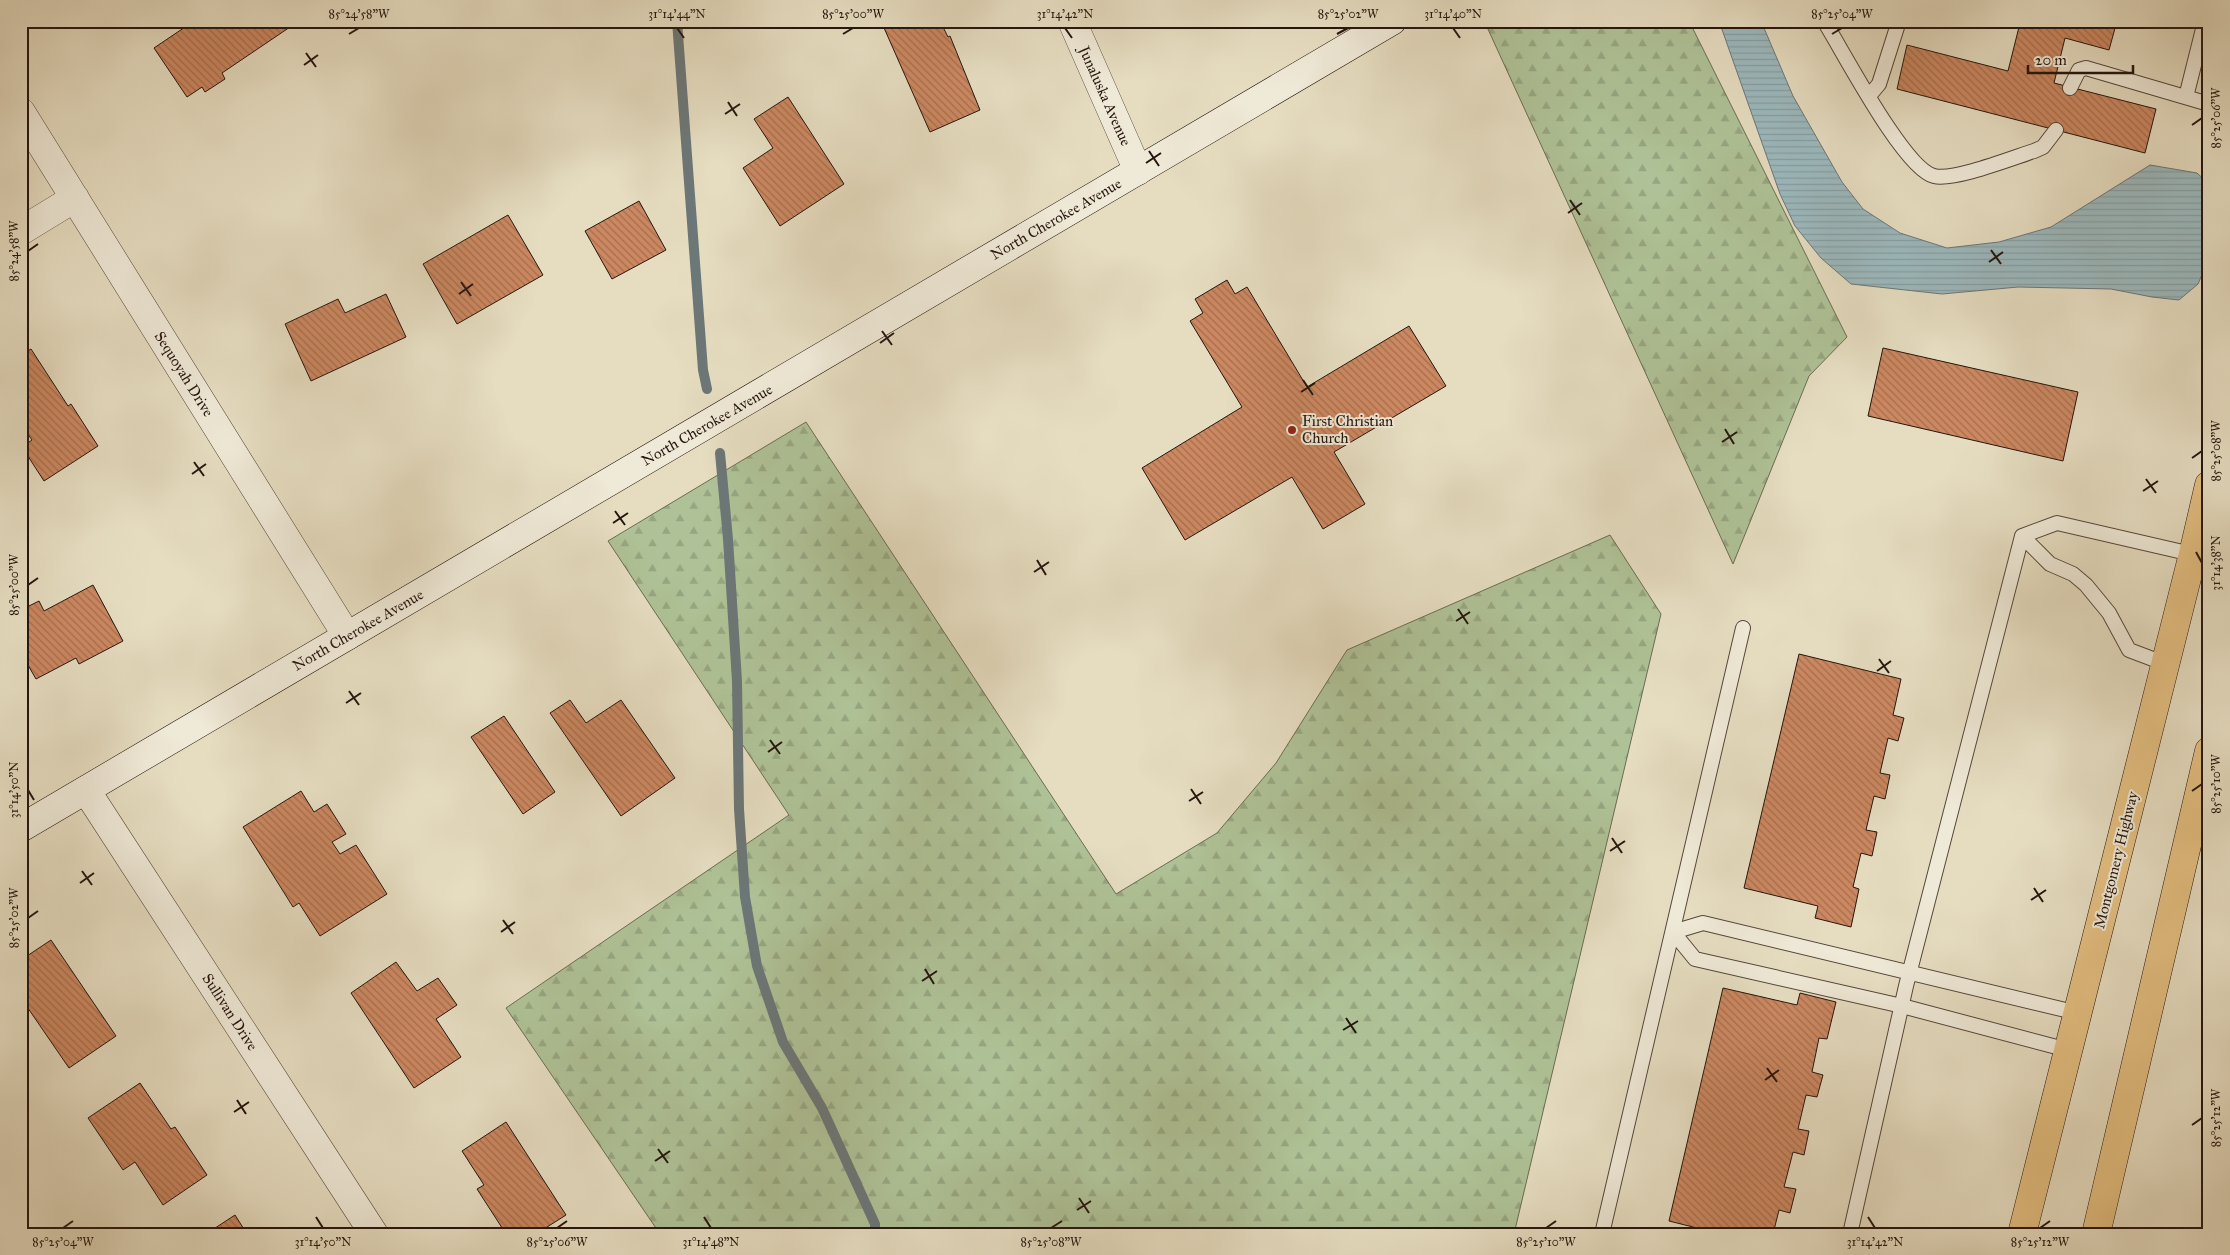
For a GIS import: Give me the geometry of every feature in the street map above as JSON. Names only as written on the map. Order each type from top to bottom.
[{"type":"main road","name":"Montgomery Highway","points":[[2022,1234],[2166,664],[2201,556],[2209,485]]},
{"type":"main road","points":[[2096,1234],[2209,751]]},
{"type":"street","name":"Junaluska Avenue","points":[[1072,21],[1138,171]]},
{"type":"street","name":"North Cherokee Avenue","points":[[21,828],[1392,21]]},
{"type":"street","name":"Sequoyah Drive","points":[[21,112],[347,636]]},
{"type":"street","points":[[21,231],[75,198]]},
{"type":"street","name":"Sullivan Drive","points":[[86,790],[374,1234]]},
{"type":"lane","points":[[1824,21],[1896,140],[1913,162],[1932,176],[1954,175],[2034,151],[2043,147],[2056,130]]},
{"type":"lane","points":[[1869,96],[1879,84],[1900,21]]},
{"type":"lane","points":[[2186,97],[2205,21]]},
{"type":"lane","points":[[2070,88],[2079,70],[2086,68],[2209,104]]},
{"type":"lane","points":[[2022,536],[2057,523],[2201,556]]},
{"type":"lane","points":[[2022,536],[2050,564],[2073,574],[2086,584],[2109,613],[2129,650],[2166,664]]},
{"type":"lane","points":[[1850,1234],[1910,971],[2022,536]]},
{"type":"lane","points":[[1602,1234],[1743,628]]},
{"type":"lane","points":[[1673,932],[1703,923],[1910,971],[2078,1013]]},
{"type":"lane","points":[[1673,932],[1695,958],[1902,1006],[2068,1050]]},
{"type":"green space","points":[[1497,21],[1689,21],[1847,337],[1809,376],[1733,564],[1487,27]]},
{"type":"green space","points":[[806,422],[1116,894],[1217,833],[1276,763],[1347,650],[1610,535],[1661,614],[1514,1234],[660,1234],[506,1008],[789,815],[608,541]]},
{"type":"water","points":[[1719,21],[1761,21],[1793,96],[1842,182],[1863,209],[1900,233],[1947,248],[1999,242],[2051,227],[2150,165],[2197,173],[2209,184],[2209,258],[2198,284],[2179,300],[2111,289],[2018,287],[1942,294],[1851,284],[1821,258],[1795,226],[1780,194]]},
{"type":"building","points":[[194,21],[290,21],[293,25],[222,73],[225,79],[205,92],[202,87],[187,97],[154,48]]},
{"type":"building","points":[[881,21],[940,21],[948,37],[950,36],[980,110],[930,132]]},
{"type":"building","points":[[1998,21],[2117,21],[2109,50],[2065,38],[2054,83],[2156,109],[2145,153],[1897,89],[1907,45],[2008,71],[2019,27]]},
{"type":"building","points":[[788,97],[844,184],[780,226],[743,168],[773,148],[754,119]]},
{"type":"building","points":[[639,201],[666,250],[612,279],[585,231]]},
{"type":"building","points":[[508,215],[543,275],[457,324],[423,264]]},
{"type":"building","points":[[1227,280],[1235,294],[1247,287],[1307,387],[1409,326],[1446,386],[1334,452],[1365,504],[1323,529],[1292,477],[1185,540],[1142,468],[1242,407],[1190,321],[1203,313],[1195,299]]},
{"type":"building","points":[[386,294],[406,337],[311,381],[285,324],[338,299],[345,313]]},
{"type":"building","points":[[1883,348],[2078,392],[2063,461],[1868,416]]},
{"type":"building","points":[[31,349],[68,406],[71,404],[98,446],[44,481],[22,447],[32,440],[21,424],[21,355]]},
{"type":"building","points":[[93,585],[123,641],[79,664],[76,658],[36,679],[21,653],[21,610],[39,601],[44,611]]},
{"type":"building","points":[[1799,654],[1901,679],[1893,715],[1904,718],[1898,741],[1888,738],[1880,773],[1890,775],[1885,799],[1874,796],[1866,830],[1877,832],[1872,856],[1861,853],[1853,887],[1859,889],[1851,927],[1815,918],[1818,906],[1744,888]]},
{"type":"building","points":[[570,700],[586,723],[621,700],[675,778],[621,816],[550,713]]},
{"type":"building","points":[[504,716],[555,792],[523,814],[471,737]]},
{"type":"building","points":[[301,791],[314,812],[327,804],[346,834],[332,842],[340,854],[356,845],[387,894],[320,936],[299,903],[293,907],[243,827]]},
{"type":"building","points":[[51,940],[116,1036],[69,1068],[21,998],[21,960]]},
{"type":"building","points":[[396,962],[417,991],[438,978],[457,1005],[436,1019],[461,1057],[414,1088],[351,993]]},
{"type":"building","points":[[1723,988],[1797,1005],[1800,993],[1836,1002],[1827,1039],[1819,1038],[1812,1072],[1823,1075],[1817,1097],[1806,1095],[1798,1129],[1809,1131],[1804,1155],[1793,1152],[1784,1187],[1796,1189],[1790,1213],[1779,1210],[1773,1234],[1721,1234],[1669,1221]]},
{"type":"building","points":[[140,1083],[171,1129],[175,1127],[207,1175],[163,1205],[135,1162],[123,1170],[88,1118]]},
{"type":"building","points":[[506,1122],[566,1215],[536,1234],[506,1234],[477,1189],[484,1185],[462,1151]]},
{"type":"building","points":[[235,1215],[247,1234],[206,1234]]},
{"type":"waterway","points":[[677,21],[703,370],[707,389]]},
{"type":"waterway","points":[[720,453],[728,539],[737,681],[739,809],[745,897],[757,966],[783,1042],[822,1108],[875,1224],[875,1234]]},
{"type":"place","name":"First Christian Church","points":[[1292,430]]}]
